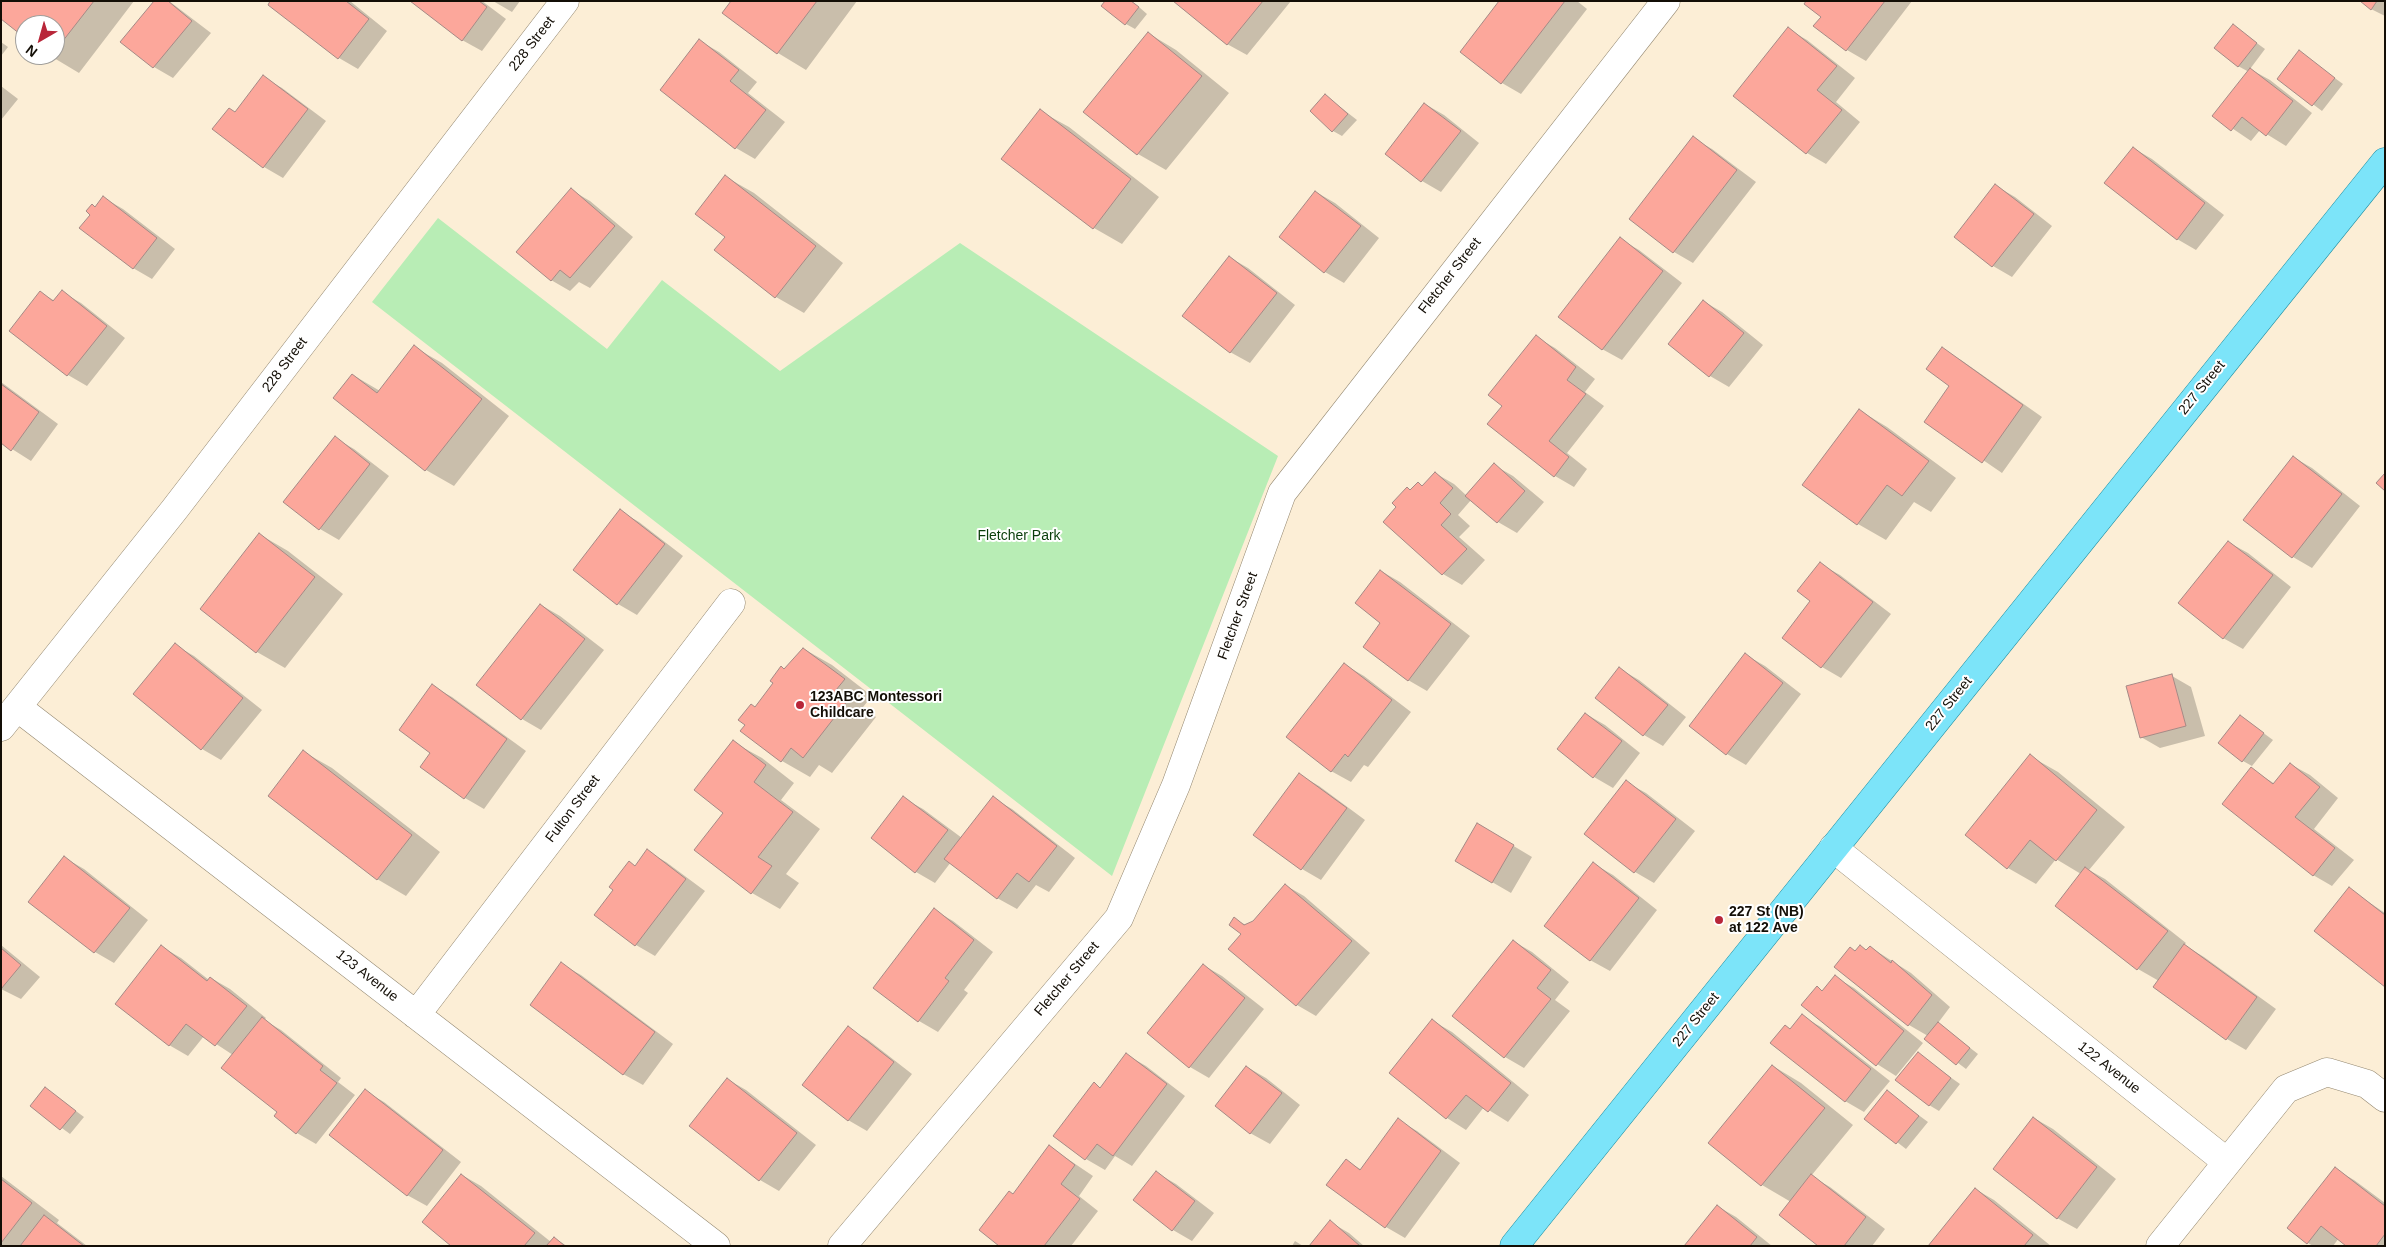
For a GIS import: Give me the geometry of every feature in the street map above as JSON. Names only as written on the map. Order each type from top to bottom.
[{"type":"main road","name":"227 Street","points":[[1514,1246],[2385,162]]},
{"type":"street","name":"228 Street","points":[[9,717],[174,510],[565,1]]},
{"type":"street","name":"Fletcher Street","points":[[842,1246],[1119,918],[1176,785],[1282,493],[1666,1]]},
{"type":"street","name":"Fulton Street","points":[[416,1014],[731,603]]},
{"type":"street","name":"123 Avenue","points":[[9,717],[416,1014],[716,1246]]},
{"type":"street","name":"122 Avenue","points":[[1834,848],[2227,1162]]},
{"type":"street","points":[[2160,1246],[2286,1089],[2327,1072],[2367,1084],[2385,1098]]},
{"type":"green space","name":"Fletcher Park","points":[[438,218],[607,349],[662,280],[780,371],[960,243],[1278,456],[1112,876],[372,302]]},
{"type":"building","points":[[1,1],[94,1],[65,38],[65,15],[15,15],[15,30],[1,19]]},
{"type":"building","points":[[154,1],[168,1],[192,21],[153,68],[120,42]]},
{"type":"building","points":[[270,1],[346,1],[369,19],[338,59],[268,5]]},
{"type":"building","points":[[410,1],[479,1],[487,7],[462,41]]},
{"type":"building","points":[[731,1],[817,1],[777,54],[722,13]]},
{"type":"building","points":[[1105,1],[1131,1],[1139,7],[1125,25],[1101,6]]},
{"type":"building","points":[[1173,1],[1263,1],[1227,45]]},
{"type":"building","points":[[1499,1],[1565,1],[1501,84],[1460,52]]},
{"type":"building","points":[[1806,1],[1885,1],[1846,51],[1813,26],[1821,17],[1804,4]]},
{"type":"building","points":[[2360,1],[2377,1],[2371,10]]},
{"type":"building","points":[[2233,24],[2257,43],[2238,67],[2214,48]]},
{"type":"building","points":[[1788,27],[1837,66],[1817,90],[1842,110],[1806,154],[1733,96]]},
{"type":"building","points":[[1148,32],[1202,76],[1137,155],[1083,112]]},
{"type":"building","points":[[699,39],[739,70],[730,81],[766,110],[735,149],[660,90]]},
{"type":"building","points":[[2299,50],[2335,78],[2312,106],[2277,79]]},
{"type":"building","points":[[2250,68],[2293,101],[2266,136],[2242,117],[2231,131],[2212,116]]},
{"type":"building","points":[[263,75],[308,109],[263,168],[212,129],[229,108],[235,112]]},
{"type":"building","points":[[1325,94],[1348,114],[1332,132],[1310,111]]},
{"type":"building","points":[[1424,103],[1461,131],[1421,182],[1385,154]]},
{"type":"building","points":[[1040,109],[1131,179],[1093,229],[1001,159]]},
{"type":"building","points":[[1693,136],[1737,170],[1673,253],[1629,219]]},
{"type":"building","points":[[2133,147],[2205,203],[2177,240],[2104,183]]},
{"type":"building","points":[[725,175],[816,246],[775,298],[714,250],[725,237],[695,214]]},
{"type":"building","points":[[1995,184],[2034,214],[1992,267],[1954,237]]},
{"type":"building","points":[[571,188],[615,226],[570,278],[560,270],[551,281],[516,252]]},
{"type":"building","points":[[1315,191],[1361,226],[1324,273],[1279,237]]},
{"type":"building","points":[[103,196],[157,238],[133,269],[79,228],[90,215],[86,211],[92,204],[95,207]]},
{"type":"building","points":[[1620,237],[1663,271],[1602,350],[1558,317]]},
{"type":"building","points":[[1229,256],[1277,293],[1230,353],[1182,316]]},
{"type":"building","points":[[62,290],[107,326],[67,376],[9,331],[40,291],[53,301]]},
{"type":"building","points":[[1703,300],[1744,333],[1709,377],[1668,344]]},
{"type":"building","points":[[1536,335],[1576,367],[1567,380],[1586,394],[1549,441],[1569,457],[1554,477],[1487,424],[1502,406],[1488,395]]},
{"type":"building","points":[[414,345],[482,399],[425,471],[333,398],[352,374],[377,393]]},
{"type":"building","points":[[1942,347],[2023,405],[1982,463],[1924,422],[1949,386],[1926,369]]},
{"type":"building","points":[[1,384],[39,412],[11,451],[1,443]]},
{"type":"building","points":[[1859,409],[1929,461],[1902,496],[1887,485],[1857,525],[1802,485]]},
{"type":"building","points":[[335,436],[370,464],[319,530],[283,502]]},
{"type":"building","points":[[2293,456],[2342,494],[2292,558],[2243,520]]},
{"type":"building","points":[[1494,463],[1525,491],[1497,523],[1465,496]]},
{"type":"building","points":[[1435,472],[1453,488],[1440,503],[1451,514],[1441,525],[1467,549],[1442,575],[1383,522],[1396,507],[1392,503],[1407,487],[1410,490],[1418,482],[1422,486]]},
{"type":"building","points":[[2385,473],[2385,491],[2376,483]]},
{"type":"building","points":[[620,509],[665,544],[617,605],[573,570]]},
{"type":"building","points":[[259,533],[315,577],[256,653],[200,609]]},
{"type":"building","points":[[2228,541],[2273,575],[2223,639],[2178,603]]},
{"type":"building","points":[[1820,562],[1873,602],[1821,668],[1782,638],[1810,601],[1797,591]]},
{"type":"building","points":[[1380,570],[1451,624],[1408,681],[1363,647],[1380,623],[1355,603]]},
{"type":"building","points":[[540,604],[585,639],[521,720],[476,685]]},
{"type":"building","points":[[175,643],[243,698],[201,750],[133,694]]},
{"type":"building","name":"123ABC Montessori Childcare","points":[[803,648],[845,679],[836,690],[848,700],[803,758],[791,748],[781,762],[740,731],[745,725],[738,720],[751,704],[755,707],[773,683],[770,681],[781,666],[784,669]]},
{"type":"building","points":[[1745,653],[1783,683],[1726,755],[1689,726]]},
{"type":"building","points":[[1344,663],[1392,700],[1348,757],[1345,754],[1331,772],[1286,737]]},
{"type":"building","points":[[1619,667],[1668,705],[1643,736],[1595,698]]},
{"type":"building","points":[[2172,674],[2186,726],[2140,738],[2126,686]]},
{"type":"building","points":[[432,684],[507,739],[464,799],[420,767],[430,753],[399,730]]},
{"type":"building","points":[[1585,713],[1622,741],[1593,778],[1557,749]]},
{"type":"building","points":[[2240,715],[2264,733],[2242,762],[2218,743]]},
{"type":"building","points":[[733,740],[766,765],[754,782],[793,812],[758,857],[772,866],[751,894],[694,850],[723,813],[694,790]]},
{"type":"building","points":[[303,750],[412,835],[377,880],[268,796]]},
{"type":"building","points":[[2030,754],[2097,810],[2056,861],[2030,840],[2007,869],[1965,835]]},
{"type":"building","points":[[2290,763],[2320,787],[2295,817],[2335,848],[2313,876],[2222,804],[2251,767],[2273,784]]},
{"type":"building","points":[[1299,773],[1347,808],[1301,870],[1253,835]]},
{"type":"building","points":[[1626,780],[1676,819],[1634,873],[1584,834]]},
{"type":"building","points":[[903,796],[948,830],[915,873],[871,838]]},
{"type":"building","points":[[993,796],[1057,846],[1029,882],[1017,873],[997,899],[944,859]]},
{"type":"building","points":[[1477,823],[1514,845],[1492,883],[1455,861]]},
{"type":"building","points":[[647,849],[686,879],[635,946],[594,915],[613,890],[609,887],[629,861],[635,866]]},
{"type":"building","points":[[64,856],[130,908],[94,953],[28,902]]},
{"type":"building","points":[[1593,862],[1639,898],[1590,961],[1544,926]]},
{"type":"building","points":[[2085,867],[2168,931],[2137,970],[2055,906]]},
{"type":"building","points":[[1285,884],[1352,941],[1296,1006],[1228,949],[1241,934],[1229,925],[1234,917],[1244,925],[1253,921]]},
{"type":"building","points":[[2349,887],[2385,915],[2385,987],[2314,931]]},
{"type":"building","points":[[934,908],[974,940],[945,978],[949,981],[918,1022],[873,988]]},
{"type":"building","points":[[1513,940],[1551,970],[1537,988],[1551,999],[1504,1058],[1452,1016]]},
{"type":"building","points":[[2184,944],[2257,997],[2226,1040],[2153,987]]},
{"type":"building","points":[[161,945],[207,981],[210,977],[247,1006],[215,1046],[186,1024],[169,1046],[115,1004]]},
{"type":"building","points":[[1860,945],[1866,950],[1870,946],[1891,963],[1892,960],[1932,995],[1908,1026],[1834,967],[1850,947],[1855,951]]},
{"type":"building","points":[[1,948],[21,965],[1,989]]},
{"type":"building","points":[[561,962],[655,1032],[623,1075],[530,1005]]},
{"type":"building","points":[[1203,964],[1245,998],[1189,1068],[1147,1033]]},
{"type":"building","points":[[1835,975],[1904,1031],[1876,1066],[1801,1005],[1817,986],[1822,991]]},
{"type":"building","points":[[1802,1014],[1871,1069],[1845,1102],[1770,1043],[1785,1025],[1790,1029]]},
{"type":"building","points":[[262,1017],[323,1066],[320,1070],[337,1083],[296,1134],[274,1116],[277,1112],[221,1068]]},
{"type":"building","points":[[1432,1019],[1511,1083],[1488,1112],[1466,1095],[1446,1119],[1389,1073]]},
{"type":"building","points":[[1938,1022],[1970,1048],[1956,1065],[1924,1039]]},
{"type":"building","points":[[848,1026],[894,1062],[848,1121],[802,1085]]},
{"type":"building","points":[[1918,1052],[1951,1078],[1929,1106],[1895,1080]]},
{"type":"building","points":[[1126,1053],[1167,1084],[1113,1156],[1097,1144],[1085,1160],[1053,1136],[1094,1082],[1100,1088]]},
{"type":"building","points":[[1772,1065],[1825,1108],[1761,1186],[1708,1143]]},
{"type":"building","points":[[1246,1066],[1282,1093],[1250,1134],[1215,1106]]},
{"type":"building","points":[[727,1078],[797,1133],[759,1181],[689,1126]]},
{"type":"building","points":[[45,1087],[76,1111],[60,1130],[30,1106]]},
{"type":"building","points":[[365,1089],[443,1150],[407,1196],[329,1135]]},
{"type":"building","points":[[1887,1090],[1919,1116],[1896,1144],[1864,1119]]},
{"type":"building","points":[[2033,1117],[2097,1167],[2057,1219],[1993,1169]]},
{"type":"building","points":[[1398,1118],[1441,1151],[1385,1228],[1326,1185],[1346,1159],[1360,1170]]},
{"type":"building","points":[[1049,1145],[1075,1165],[1061,1184],[1080,1199],[1044,1246],[999,1246],[979,1230],[1009,1191],[1013,1194]]},
{"type":"building","points":[[2335,1167],[2385,1206],[2385,1234],[2376,1246],[2346,1246],[2321,1226],[2307,1244],[2287,1228]]},
{"type":"building","points":[[1156,1171],[1195,1201],[1172,1231],[1133,1200]]},
{"type":"building","points":[[461,1174],[535,1233],[524,1246],[451,1246],[422,1222]]},
{"type":"building","points":[[1811,1174],[1866,1217],[1844,1246],[1818,1246],[1779,1215]]},
{"type":"building","points":[[1,1179],[32,1203],[1,1243]]},
{"type":"building","points":[[1975,1188],[2033,1235],[2024,1246],[1928,1246]]},
{"type":"building","points":[[1717,1205],[1757,1237],[1750,1246],[1684,1246]]},
{"type":"building","points":[[44,1215],[84,1246],[20,1246]]},
{"type":"building","points":[[1330,1220],[1360,1246],[1309,1246]]},
{"type":"building","points":[[554,1237],[565,1246],[546,1246]]},
{"type":"place","name":"123ABC Montessori Childcare","points":[[800,705]]},
{"type":"place","name":"227 St (NB) at 122 Ave","points":[[1719,920]]}]
